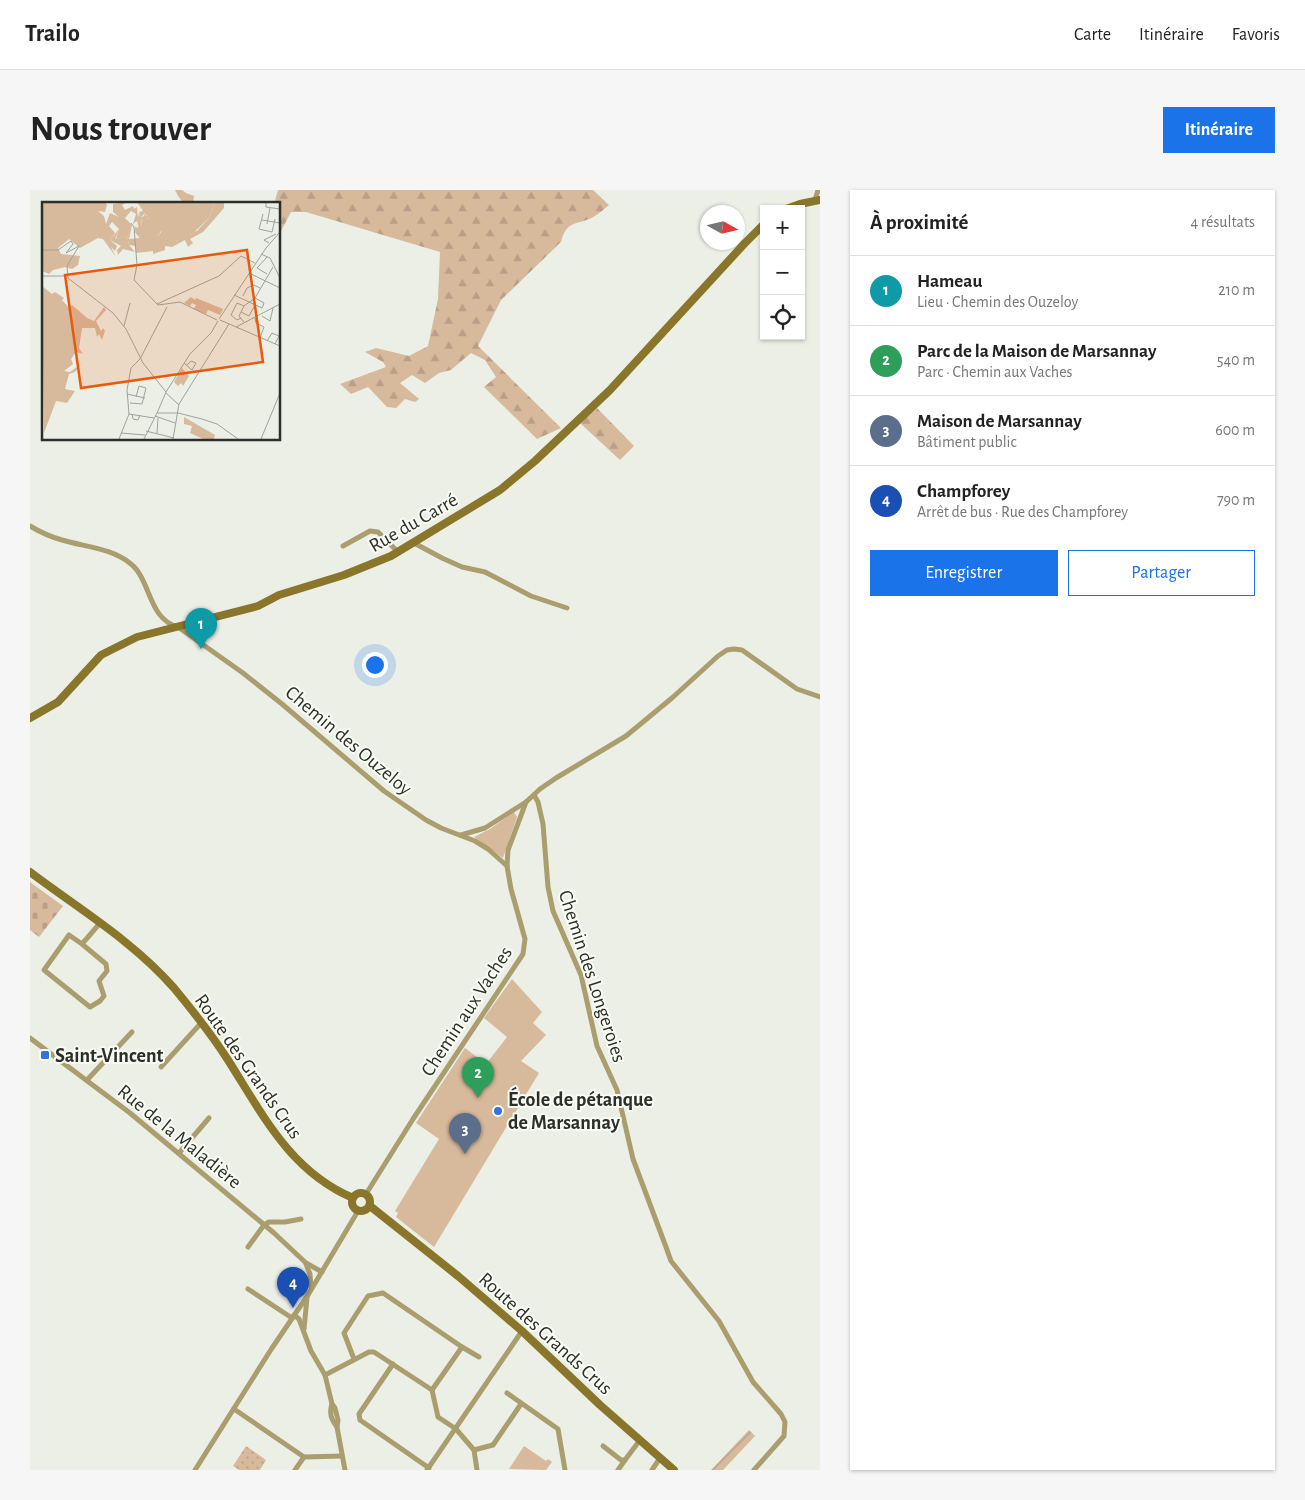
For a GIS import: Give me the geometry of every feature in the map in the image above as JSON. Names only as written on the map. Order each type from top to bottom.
[{"type":"main road","points":[[800,205],[817,200]]},
{"type":"main road","name":"Rue du Carré","points":[[30,718],[58,702],[101,655],[137,637],[258,606],[279,595],[344,575],[391,556],[414,544],[500,490],[535,461],[633,367],[744,243],[760,228]]},
{"type":"main road","name":"Route des Grands Crus","points":[[30,872],[100,922],[159,972],[202,1022],[280,1140],[299,1161],[329,1186],[353,1198]]},
{"type":"main road","points":[[359,1193],[366,1194],[370,1199],[370,1206],[364,1211],[358,1211],[352,1204],[353,1198],[359,1193]]},
{"type":"main road","name":"Route des Grands Crus","points":[[370,1206],[436,1256],[522,1331],[674,1470]]},
{"type":"street","points":[[817,200],[818,190]]},
{"type":"street","name":"Chemin des Ouzeloy","points":[[30,526],[63,541],[116,555],[130,563],[143,581],[155,607],[170,625],[178,627],[243,673],[384,791],[426,820],[488,849],[507,866]]},
{"type":"street","points":[[343,546],[370,531],[378,532],[398,552]]},
{"type":"street","points":[[414,544],[462,566],[486,572],[531,596],[567,608]]},
{"type":"street","name":"Chemin aux Vaches","points":[[366,1194],[523,954],[525,939],[511,889],[507,866],[508,850],[526,802],[556,778],[626,736],[727,650],[742,650],[797,689],[820,697]]},
{"type":"street","name":"Chemin des Longeroies","points":[[534,795],[538,802],[543,824],[548,886],[553,911],[581,974],[597,1046],[617,1090],[633,1159],[671,1261],[728,1334],[753,1382],[781,1414],[785,1422],[784,1436],[754,1470]]},
{"type":"street","points":[[460,835],[485,828],[526,802]]},
{"type":"street","points":[[82,944],[100,922]]},
{"type":"street","points":[[69,935],[82,944],[106,964],[107,971],[99,981],[104,996],[90,1007],[44,970],[69,935]]},
{"type":"street","points":[[161,1066],[202,1022]]},
{"type":"street","points":[[87,1080],[132,1032]]},
{"type":"street","name":"Rue de la Maladière","points":[[30,1038],[87,1080],[179,1153],[320,1274]]},
{"type":"street","points":[[179,1153],[209,1118]]},
{"type":"street","points":[[195,1470],[308,1295],[358,1211]]},
{"type":"street","points":[[248,1248],[264,1225],[269,1222],[301,1219]]},
{"type":"street","name":"Rue de la Maladière","points":[[306,1263],[312,1288]]},
{"type":"street","points":[[310,1274],[320,1274]]},
{"type":"street","points":[[248,1289],[295,1314],[299,1319],[311,1351],[325,1375],[332,1404],[330,1411],[331,1419],[337,1427],[345,1470]]},
{"type":"street","points":[[354,1359],[344,1337],[345,1330],[368,1296],[380,1293],[479,1357]]},
{"type":"street","points":[[304,1333],[308,1295]]},
{"type":"street","points":[[295,1314],[306,1311]]},
{"type":"street","points":[[393,1364],[359,1414],[360,1420],[428,1469],[522,1331]]},
{"type":"street","points":[[432,1390],[462,1346]]},
{"type":"street","points":[[325,1375],[368,1352],[374,1352],[432,1390],[438,1417],[456,1429],[474,1450],[477,1470]]},
{"type":"street","points":[[507,1393],[558,1429],[565,1470]]},
{"type":"street","points":[[474,1450],[493,1445],[521,1404]]},
{"type":"street","points":[[234,1409],[304,1457],[342,1456]]},
{"type":"street","points":[[618,1470],[640,1440]]},
{"type":"street","points":[[603,1446],[621,1460],[625,1460]]},
{"type":"street","points":[[295,1470],[304,1457]]},
{"type":"street","points":[[652,1470],[660,1458]]},
{"type":"green space","points":[[175,190],[182,190],[194,196],[193,202],[184,202]]},
{"type":"green space","points":[[278,190],[593,190],[609,205],[595,216],[570,226],[561,242],[501,300],[478,346],[561,428],[537,439],[484,387],[496,377],[485,360],[471,353],[451,370],[439,373],[425,383],[412,375],[400,383],[419,399],[415,402],[405,399],[396,408],[387,407],[368,387],[351,394],[340,384],[386,367],[383,362],[365,352],[376,348],[409,356],[428,346],[438,299],[440,252],[306,212],[291,212],[280,233],[280,202],[275,202]]},
{"type":"green space","points":[[597,408],[634,446],[620,460],[580,423]]},
{"type":"green space","points":[[514,812],[517,817],[503,858],[474,837],[490,829]]},
{"type":"green space","points":[[30,882],[63,906],[39,937],[30,930]]},
{"type":"green space","points":[[512,979],[542,1012],[533,1023],[546,1035],[521,1061],[539,1073],[434,1247],[396,1217],[398,1213],[395,1211],[439,1139],[416,1123],[465,1048],[486,1064],[507,1037],[484,1018]]},
{"type":"green space","points":[[749,1430],[755,1436],[723,1470],[711,1470]]},
{"type":"green space","points":[[246,1446],[266,1460],[260,1470],[239,1470],[233,1466]]},
{"type":"green space","points":[[524,1446],[546,1461],[548,1459],[552,1462],[546,1470],[509,1469]]},
{"type":"place","name":"Hameau","points":[[201,649]]},
{"type":"place","name":"Saint-Vincent","points":[[45,1055]]},
{"type":"place","name":"Parc de la Maison de Marsannay","points":[[478,1098]]},
{"type":"place","name":"École de pétanque de Marsannay","points":[[498,1111]]},
{"type":"place","name":"Maison de Marsannay","points":[[465,1154]]},
{"type":"place","name":"Champforey","points":[[293,1308]]}]
